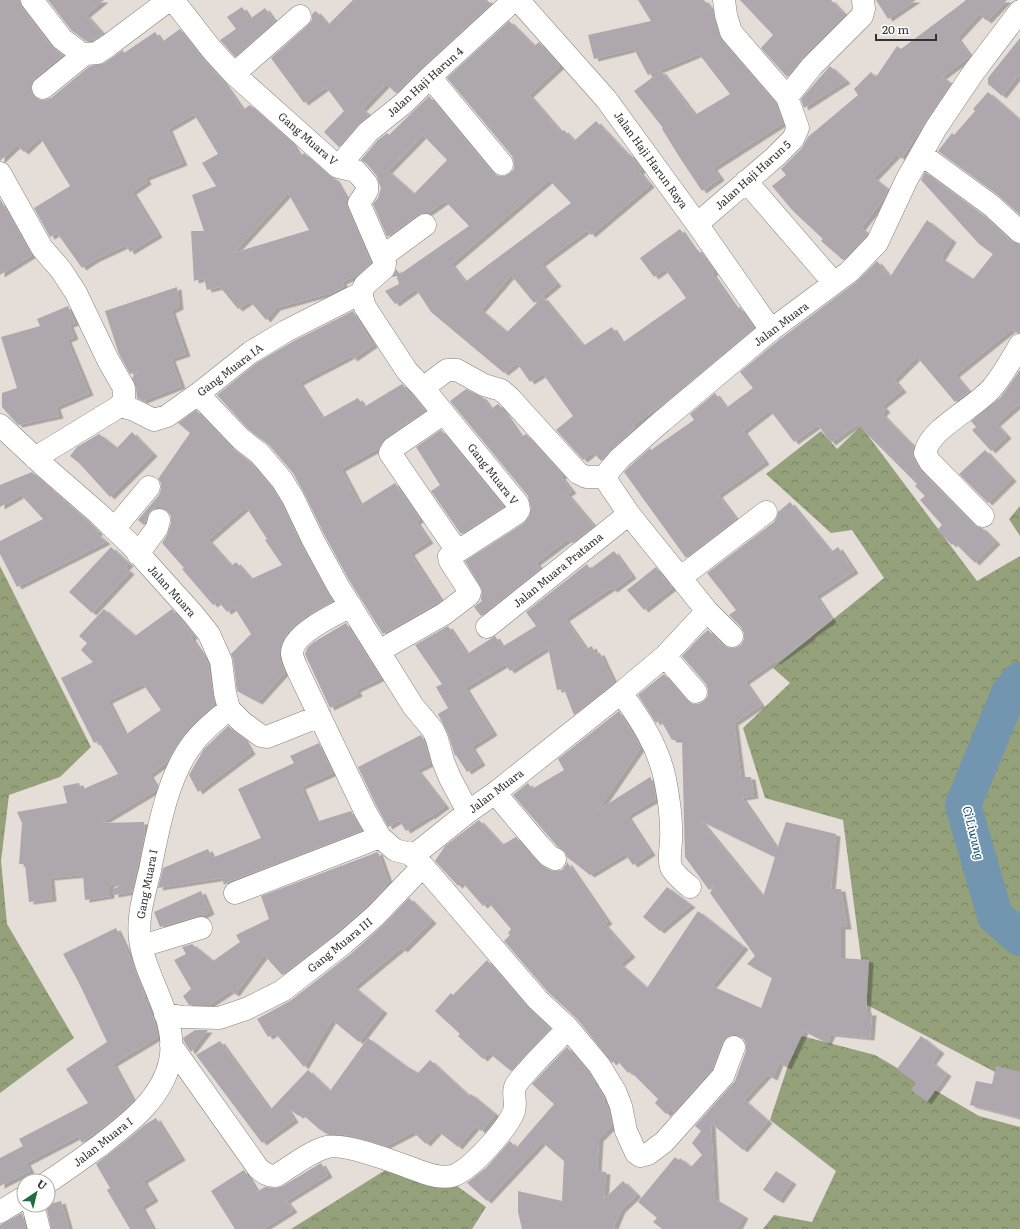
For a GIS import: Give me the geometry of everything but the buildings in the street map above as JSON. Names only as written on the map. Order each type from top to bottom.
[{"type":"street","points":[[32,0],[62,39],[81,53],[85,54]]},
{"type":"street","points":[[43,88],[85,54],[97,52],[109,45],[169,0]]},
{"type":"street","name":"Gang Muara V","points":[[173,0],[212,50],[234,74],[338,167],[356,171],[367,184],[367,191],[359,203],[383,256]]},
{"type":"street","name":"Jalan Haji Harun 4","points":[[338,167],[368,132],[404,103],[430,77],[514,0]]},
{"type":"street","name":"Jalan Haji Harun Raya","points":[[518,0],[606,99],[697,224],[771,330]]},
{"type":"street","name":"Jalan Haji Harun 5","points":[[697,224],[775,156],[792,139],[798,128],[787,96],[731,32],[726,15],[724,0]]},
{"type":"street","points":[[787,96],[812,66],[862,16],[864,9],[862,0]]},
{"type":"street","name":"Jalan Muara","points":[[607,477],[610,469],[620,458],[771,330],[849,272],[877,244],[907,179],[936,128],[973,73],[1020,11]]},
{"type":"street","points":[[234,74],[300,16]]},
{"type":"street","points":[[430,77],[502,164]]},
{"type":"street","points":[[921,154],[992,206],[1020,232]]},
{"type":"street","points":[[0,173],[42,248],[61,270],[76,293],[108,360],[124,388],[124,398],[120,406],[35,458]]},
{"type":"street","points":[[746,181],[834,283]]},
{"type":"street","points":[[361,294],[365,285],[384,268],[385,263],[383,256],[426,224]]},
{"type":"street","name":"Gang Muara V","points":[[361,294],[365,307],[407,371],[444,413],[518,504],[519,508],[517,513],[457,551]]},
{"type":"street","name":"Gang Muara IA","points":[[120,406],[134,410],[154,420],[167,416],[198,394],[251,352],[286,331],[361,294]]},
{"type":"street","points":[[983,516],[930,462],[925,453],[926,446],[932,437],[977,402],[991,389],[1020,345]]},
{"type":"street","points":[[423,388],[447,370],[452,369],[457,370],[484,385],[501,390],[578,473],[586,477],[607,477],[612,489],[629,514],[707,611],[732,636]]},
{"type":"street","points":[[198,394],[241,439],[259,453],[282,480],[293,498],[323,560],[413,706],[438,739],[443,761],[468,812]]},
{"type":"street","points":[[379,651],[444,614],[469,595],[470,592],[449,558],[457,551],[390,453],[393,448],[444,413]]},
{"type":"street","name":"Jalan Muara","points":[[0,425],[114,528],[193,614],[209,634],[221,661],[225,694],[229,709]]},
{"type":"street","points":[[114,528],[149,487]]},
{"type":"street","points":[[680,578],[766,512]]},
{"type":"street","name":"Jalan Muara Pratama","points":[[487,627],[629,514]]},
{"type":"street","points":[[138,554],[158,528],[159,520]]},
{"type":"street","points":[[351,606],[303,634],[298,640],[292,655],[300,675],[365,811],[380,837],[395,850],[416,860],[538,1000],[568,1028],[600,1065],[615,1091],[621,1106],[626,1131],[636,1153],[640,1156],[648,1154],[664,1142],[723,1076],[734,1047]]},
{"type":"street","name":"Jalan Muara","points":[[416,860],[418,852],[468,812],[495,793],[621,693],[665,656],[707,611]]},
{"type":"street","points":[[665,656],[696,692]]},
{"type":"street","points":[[621,693],[644,724],[656,751],[665,778],[670,812],[672,841],[669,857],[670,862],[672,868],[690,888]]},
{"type":"street","points":[[229,709],[242,722],[261,736],[267,737],[320,716]]},
{"type":"street","name":"Gang Muara I","points":[[165,1076],[170,1061],[170,1035],[165,1014],[152,982],[140,939],[139,924],[143,896],[159,826],[177,769],[194,742],[229,709]]},
{"type":"street","points":[[495,793],[549,856],[556,859]]},
{"type":"street","points":[[234,893],[380,837]]},
{"type":"street","name":"Gang Muara III","points":[[165,1014],[182,1017],[219,1018],[246,1009],[289,986],[376,916],[416,860]]},
{"type":"street","points":[[142,946],[201,928]]},
{"type":"street","points":[[171,1045],[258,1168],[269,1176],[276,1176],[318,1150],[328,1146],[356,1149],[425,1173],[447,1177],[460,1172],[486,1149],[501,1133],[512,1116],[516,1105],[515,1087],[568,1028]]},
{"type":"street","name":"Jalan Muara I","points":[[56,1177],[121,1130],[134,1118],[150,1101],[165,1076]]},
{"type":"street","points":[[2,1212],[16,1202]]},
{"type":"street","points":[[35,1213],[39,1229]]},
{"type":"green space","points":[[861,426],[977,581],[1020,556],[1020,1085],[867,1005],[843,820],[765,798],[743,728],[790,683],[773,668],[884,578],[852,530],[831,533],[766,474],[821,431],[837,449]]},
{"type":"green space","points":[[1020,506],[1020,536],[1009,519]]},
{"type":"green space","points":[[0,566],[91,747],[60,777],[9,795],[1,861],[7,924],[74,1038],[0,1093]]},
{"type":"green space","points":[[798,1035],[875,1055],[979,1116],[1020,1127],[1020,1229],[763,1229],[774,1215],[812,1222],[836,1171],[770,1120]]},
{"type":"green space","points":[[387,1169],[446,1178],[486,1207],[472,1229],[291,1229]]},
{"type":"waterway","name":"Ci Liwung","points":[[1020,680],[1009,693],[963,805],[995,916],[1020,938]]}]
